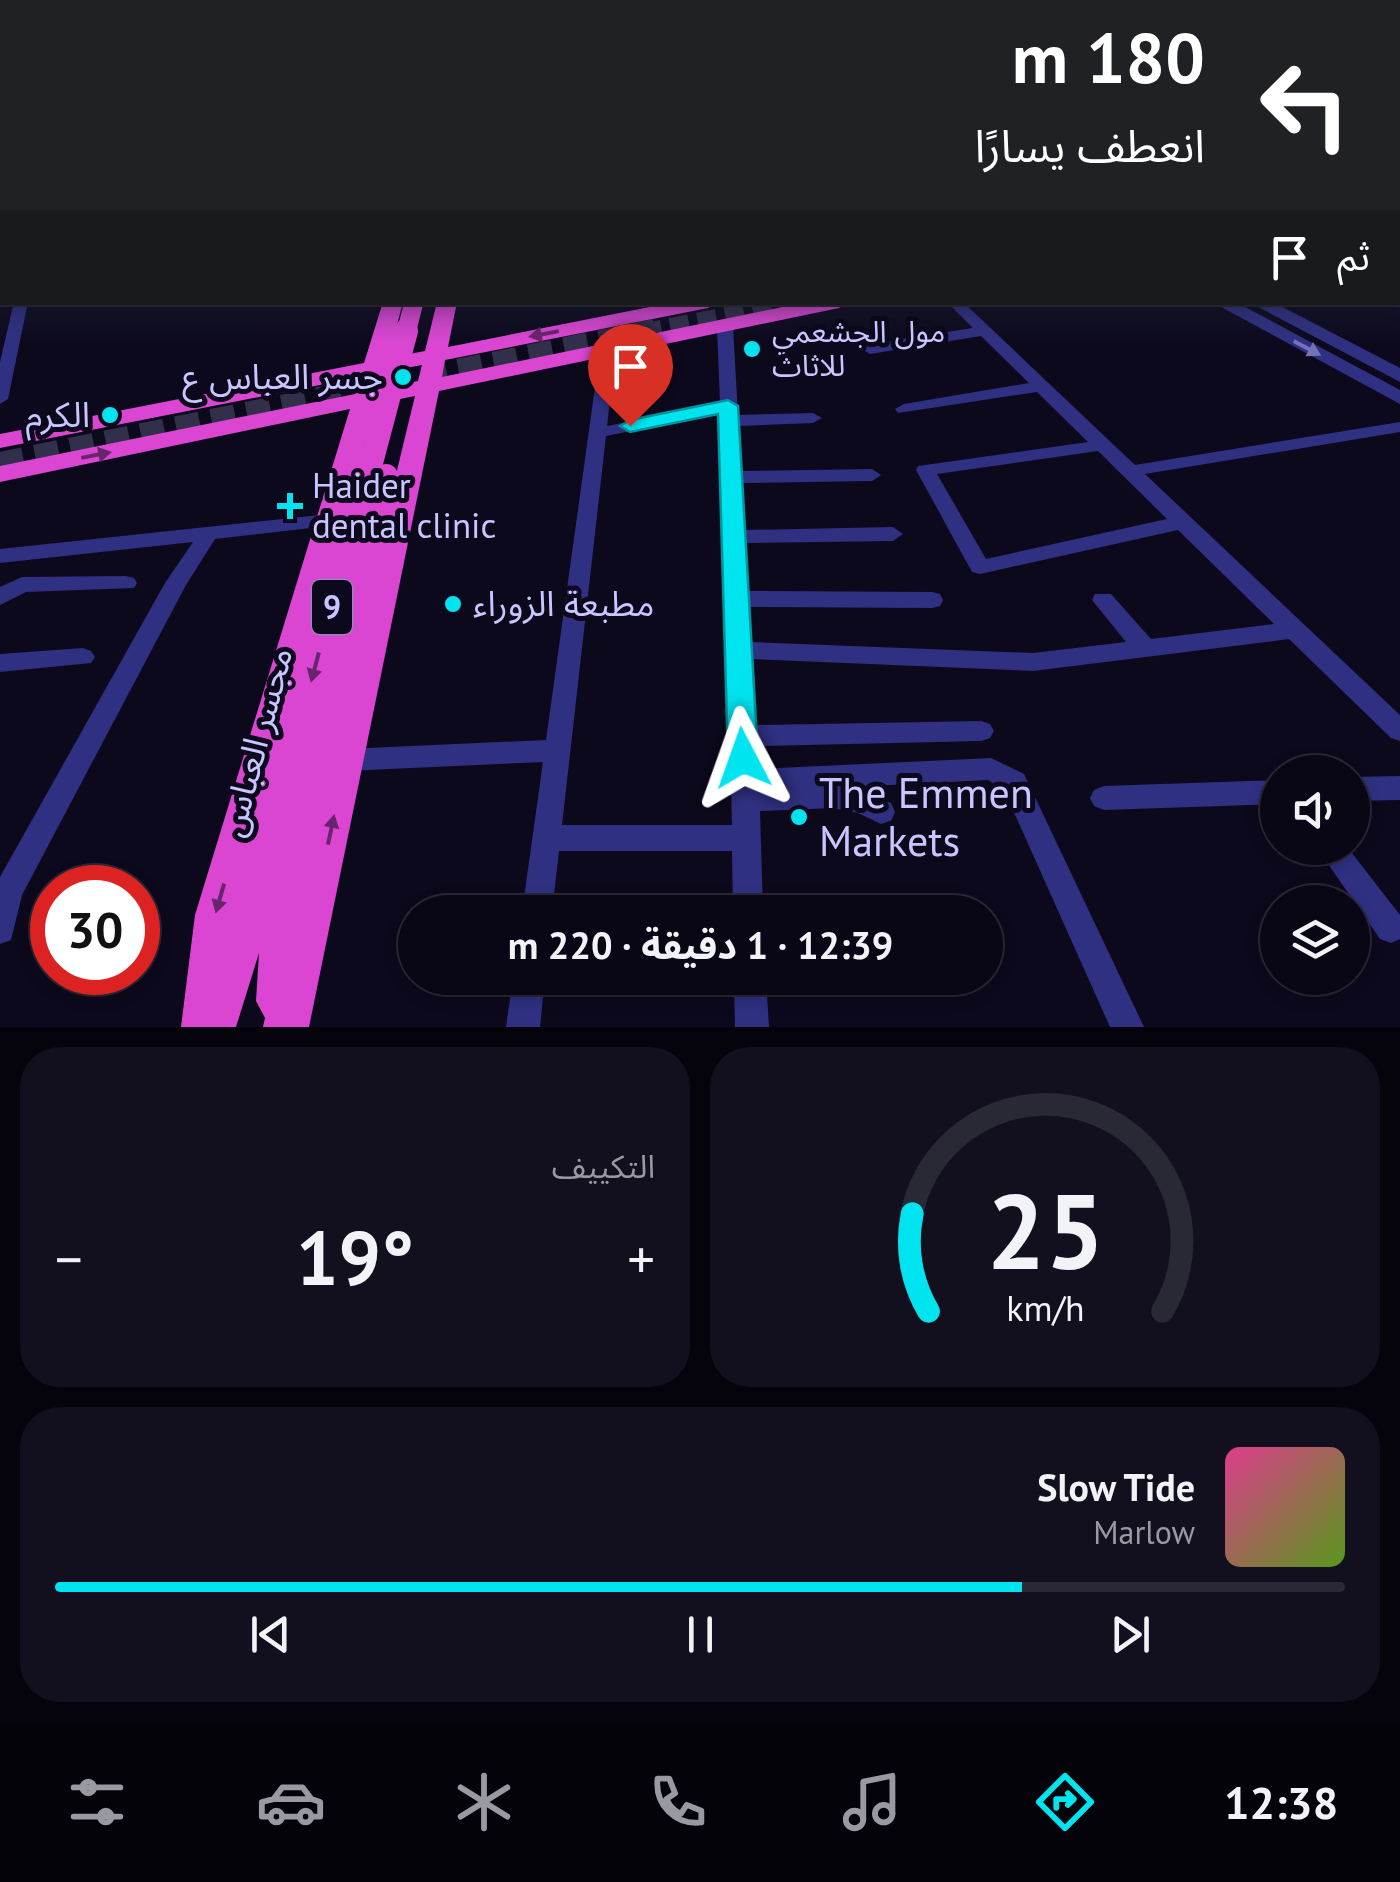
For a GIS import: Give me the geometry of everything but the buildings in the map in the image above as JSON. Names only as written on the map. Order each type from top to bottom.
[{"type":"highway","points":[[204,1027],[216,915],[392,305]]},
{"type":"highway","name":"مجسر العباس","points":[[266,909],[413,305]]},
{"type":"highway","points":[[0,441],[684,305]]},
{"type":"highway","points":[[0,474],[314,411],[361,411],[425,400],[478,378],[826,305]]},
{"type":"highway","points":[[434,316],[453,342],[485,345]]},
{"type":"highway","points":[[282,1027],[346,760],[435,355],[434,316]]},
{"type":"highway","name":"مجسر العباس","points":[[266,909],[434,316]]},
{"type":"highway","points":[[308,380],[364,357],[382,338]]},
{"type":"highway","name":"9","points":[[215,1027],[266,909]]},
{"type":"highway","name":"9","points":[[266,909],[282,1027]]},
{"type":"street","points":[[0,399],[8,328],[20,305]]},
{"type":"street","points":[[957,305],[1400,731]]},
{"type":"street","points":[[1227,305],[1400,398]]},
{"type":"street","points":[[1264,305],[1395,369]]},
{"type":"street","points":[[725,327],[747,895]]},
{"type":"street","points":[[870,349],[984,331]]},
{"type":"street","points":[[539,895],[608,351]]},
{"type":"street","points":[[904,409],[1042,386]]},
{"type":"street","points":[[597,433],[728,413],[813,418]]},
{"type":"street","points":[[1130,471],[1400,427]]},
{"type":"street","points":[[1103,445],[925,470],[980,568],[1184,522]]},
{"type":"street","points":[[730,478],[872,475]]},
{"type":"street","points":[[0,556],[330,520]]},
{"type":"street","points":[[0,929],[8,892],[176,583],[209,533]]},
{"type":"street","points":[[733,537],[893,534]]},
{"type":"street","points":[[0,597],[22,585],[126,583]]},
{"type":"street","points":[[735,599],[932,600]]},
{"type":"street","points":[[1103,600],[1147,650]]},
{"type":"street","points":[[737,650],[1033,662],[1294,630]]},
{"type":"street","points":[[0,664],[83,657]]},
{"type":"street","points":[[741,736],[981,732]]},
{"type":"street","points":[[346,760],[558,750]]},
{"type":"street","points":[[746,790],[991,769],[1005,774],[1014,782],[1127,1027]]},
{"type":"street","points":[[1370,789],[1400,788]]},
{"type":"street","points":[[746,790],[838,796],[870,804],[881,812]]},
{"type":"street","points":[[1104,798],[1260,793]]},
{"type":"street","points":[[546,838],[745,838]]},
{"type":"street","points":[[1345,865],[1391,928]]},
{"type":"street","points":[[523,1027],[527,995]]},
{"type":"street","points":[[751,995],[752,1027]]},
{"type":"tunnel","points":[[643,333],[783,305]]},
{"type":"tunnel","points":[[0,464],[655,331]]},
{"type":"place","name":"مول الجشعمي للاثاث","points":[[752,349]]},
{"type":"place","name":"جسر العباس ع","points":[[403,377]]},
{"type":"place","name":"الكرم","points":[[110,415]]},
{"type":"place","name":"Haider dental clinic","points":[[290,506]]},
{"type":"place","name":"مطبعة الزوراء","points":[[453,604]]},
{"type":"place","name":"The Emmen Markets","points":[[799,817]]},
{"type":"route","points":[[630,426],[728,406],[743,758]]}]
